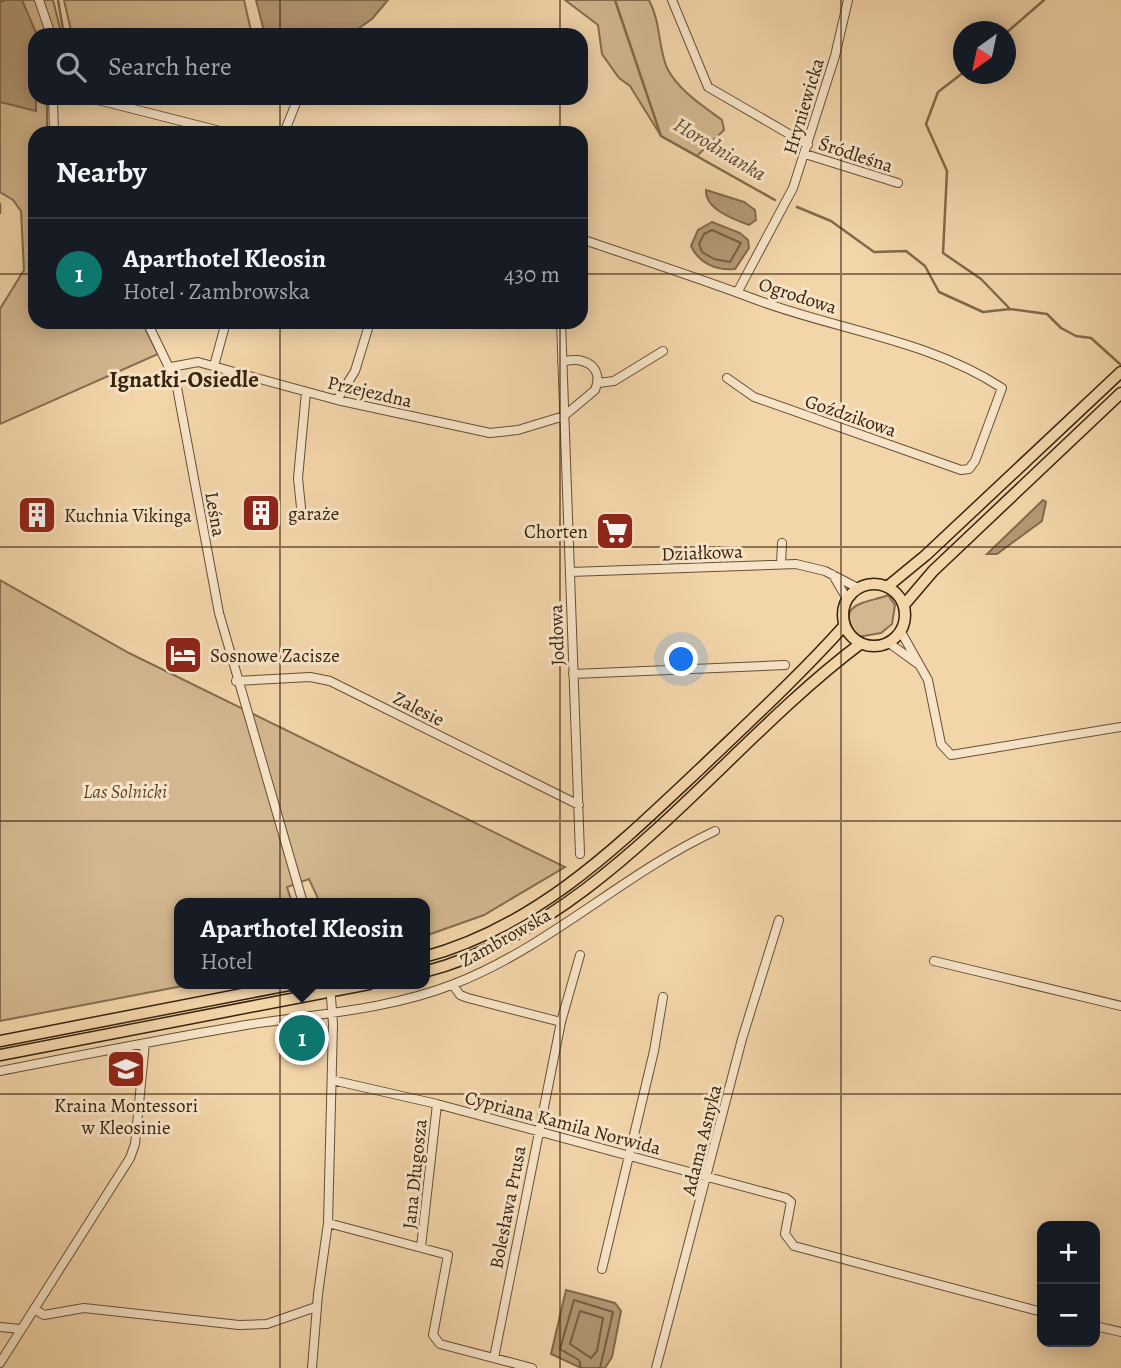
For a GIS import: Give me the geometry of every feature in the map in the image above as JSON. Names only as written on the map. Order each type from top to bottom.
[{"type":"main road","points":[[887,587],[936,546],[1121,372]]},
{"type":"main road","points":[[904,605],[933,571],[1121,393]]},
{"type":"main road","points":[[872,584],[887,587],[904,605],[905,623],[901,632],[889,643],[870,647],[860,644],[844,626],[843,612],[847,599],[858,588],[872,584]]},
{"type":"main road","name":"Zambrowska","points":[[430,955],[483,936],[530,912],[580,877],[802,672],[844,626]]},
{"type":"main road","name":"Zambrowska","points":[[430,970],[504,941],[592,882],[647,838],[815,681],[860,644]]},
{"type":"main road","points":[[0,1041],[268,989]]},
{"type":"main road","points":[[0,1055],[321,989]]},
{"type":"street","points":[[39,0],[49,28]]},
{"type":"street","name":"Śródleśna","points":[[672,0],[708,87],[806,149],[898,183]]},
{"type":"street","name":"Hryniewicka","points":[[738,291],[793,188],[835,56],[848,0]]},
{"type":"street","points":[[53,105],[54,126]]},
{"type":"street","points":[[118,105],[200,126]]},
{"type":"street","points":[[287,126],[295,105]]},
{"type":"street","name":"Ogrodowa","points":[[588,241],[738,291],[757,300],[890,339],[986,378],[1002,388],[969,469]]},
{"type":"street","name":"Leśna","points":[[152,329],[171,367],[181,403],[211,579],[236,681],[304,898]]},
{"type":"street","points":[[214,366],[224,329]]},
{"type":"street","points":[[337,400],[355,371],[368,329]]},
{"type":"street","name":"Jodłowa","points":[[561,329],[580,854]]},
{"type":"street","points":[[598,383],[614,381],[663,351]]},
{"type":"street","points":[[562,362],[578,359],[587,362],[594,367],[598,383],[596,390],[564,416]]},
{"type":"street","name":"Przejezdna","points":[[171,367],[189,362],[214,366],[337,400],[490,433],[518,430],[564,416]]},
{"type":"street","name":"Goździkowa","points":[[727,378],[754,397],[961,470],[969,469]]},
{"type":"street","points":[[302,517],[298,478],[306,392]]},
{"type":"street","points":[[781,565],[782,543]]},
{"type":"street","name":"Działkowa","points":[[570,572],[812,566],[858,588]]},
{"type":"street","points":[[833,576],[847,599]]},
{"type":"street","points":[[901,632],[928,680],[943,748],[951,755],[1121,727]]},
{"type":"street","points":[[889,643],[920,665]]},
{"type":"street","points":[[573,674],[785,665]]},
{"type":"street","name":"Zalesie","points":[[236,681],[310,677],[330,681],[579,805]]},
{"type":"street","name":"Zambrowska","points":[[0,1071],[145,1043],[333,1013],[401,1000],[453,985],[521,952],[667,854],[715,831]]},
{"type":"street","name":"Adama Asnyka","points":[[656,1368],[743,1040],[779,920]]},
{"type":"street","name":"Bolesława Prusa","points":[[494,1358],[561,1022],[580,955]]},
{"type":"street","points":[[934,961],[1121,1006]]},
{"type":"street","points":[[453,985],[460,995],[468,998],[561,1022]]},
{"type":"street","points":[[312,1368],[316,1307],[328,1223],[333,1013],[331,989]]},
{"type":"street","points":[[602,1269],[663,997]]},
{"type":"street","points":[[0,1363],[130,1158],[135,1144],[145,1043]]},
{"type":"street","name":"Cypriana Kamila Norwida","points":[[332,1080],[437,1104],[786,1198],[791,1202],[785,1234],[794,1245],[1037,1311]]},
{"type":"street","name":"Jana Długosza","points":[[421,1247],[437,1104]]},
{"type":"street","name":"Jana Długosza","points":[[328,1223],[448,1255],[433,1335],[440,1344],[532,1368]]},
{"type":"street","points":[[34,1309],[44,1315],[84,1308],[239,1325],[267,1324],[316,1307]]},
{"type":"street","points":[[0,1327],[20,1329]]},
{"type":"street","points":[[1100,1327],[1121,1332]]},
{"type":"green space","points":[[0,0],[53,0],[60,28],[28,28],[28,105],[47,105],[47,126],[28,126],[28,329],[146,329],[158,354],[0,424],[0,309],[24,270],[21,211],[13,200],[0,192]]},
{"type":"green space","points":[[64,0],[244,0],[250,28],[70,28]]},
{"type":"green space","points":[[565,0],[649,0],[656,17],[667,68],[684,90],[722,120],[724,130],[697,156],[661,136],[630,86],[619,78],[602,54],[598,25]]},
{"type":"green space","name":"Las Solnicki","points":[[0,580],[129,653],[565,867],[484,915],[430,934],[430,898],[318,898],[309,879],[287,887],[290,898],[174,898],[174,988],[0,1021]]},
{"type":"green space","points":[[888,595],[895,605],[892,624],[881,633],[858,637],[851,625],[851,610],[864,602]]},
{"type":"water","points":[[22,0],[34,28],[28,28],[28,105],[36,105],[36,111],[0,102],[0,2]]},
{"type":"water","points":[[256,0],[388,0],[372,19],[359,28],[263,28]]},
{"type":"water","points":[[706,190],[744,202],[755,210],[756,220],[749,225],[721,212],[710,203]]},
{"type":"water","points":[[712,222],[740,233],[748,240],[749,248],[735,269],[721,269],[709,265],[691,246],[698,230]]},
{"type":"water","points":[[1043,500],[1046,502],[1042,521],[997,554],[987,554]]},
{"type":"water","points":[[566,1290],[615,1303],[621,1311],[612,1357],[605,1368],[581,1368],[551,1354]]},
{"type":"waterway","points":[[58,0],[63,28]]},
{"type":"waterway","name":"Horodnianka","points":[[615,0],[661,136],[775,200]]},
{"type":"waterway","points":[[1016,24],[1044,0]]},
{"type":"waterway","points":[[953,80],[938,92],[926,124],[947,171],[943,253],[981,279],[1010,309]]},
{"type":"waterway","points":[[0,204],[0,213]]},
{"type":"waterway","name":"Horodnianka","points":[[797,207],[831,221],[874,252],[906,251],[925,266],[939,292],[983,312],[1010,309],[1047,314],[1061,328],[1076,336],[1091,338],[1121,365]]},
{"type":"place","name":"garaże","points":[[261,513]]},
{"type":"place","name":"Kuchnia Vikinga","points":[[37,515]]},
{"type":"place","name":"Chorten","points":[[615,531]]},
{"type":"place","name":"Sosnowe Zacisze","points":[[183,655]]},
{"type":"place","name":"Aparthotel Kleosin","points":[[302,1038]]},
{"type":"place","name":"Kraina Montessori w Kleosinie","points":[[126,1069]]},
{"type":"district","name":"Ignatki-Osiedle","points":[[184,379]]}]
